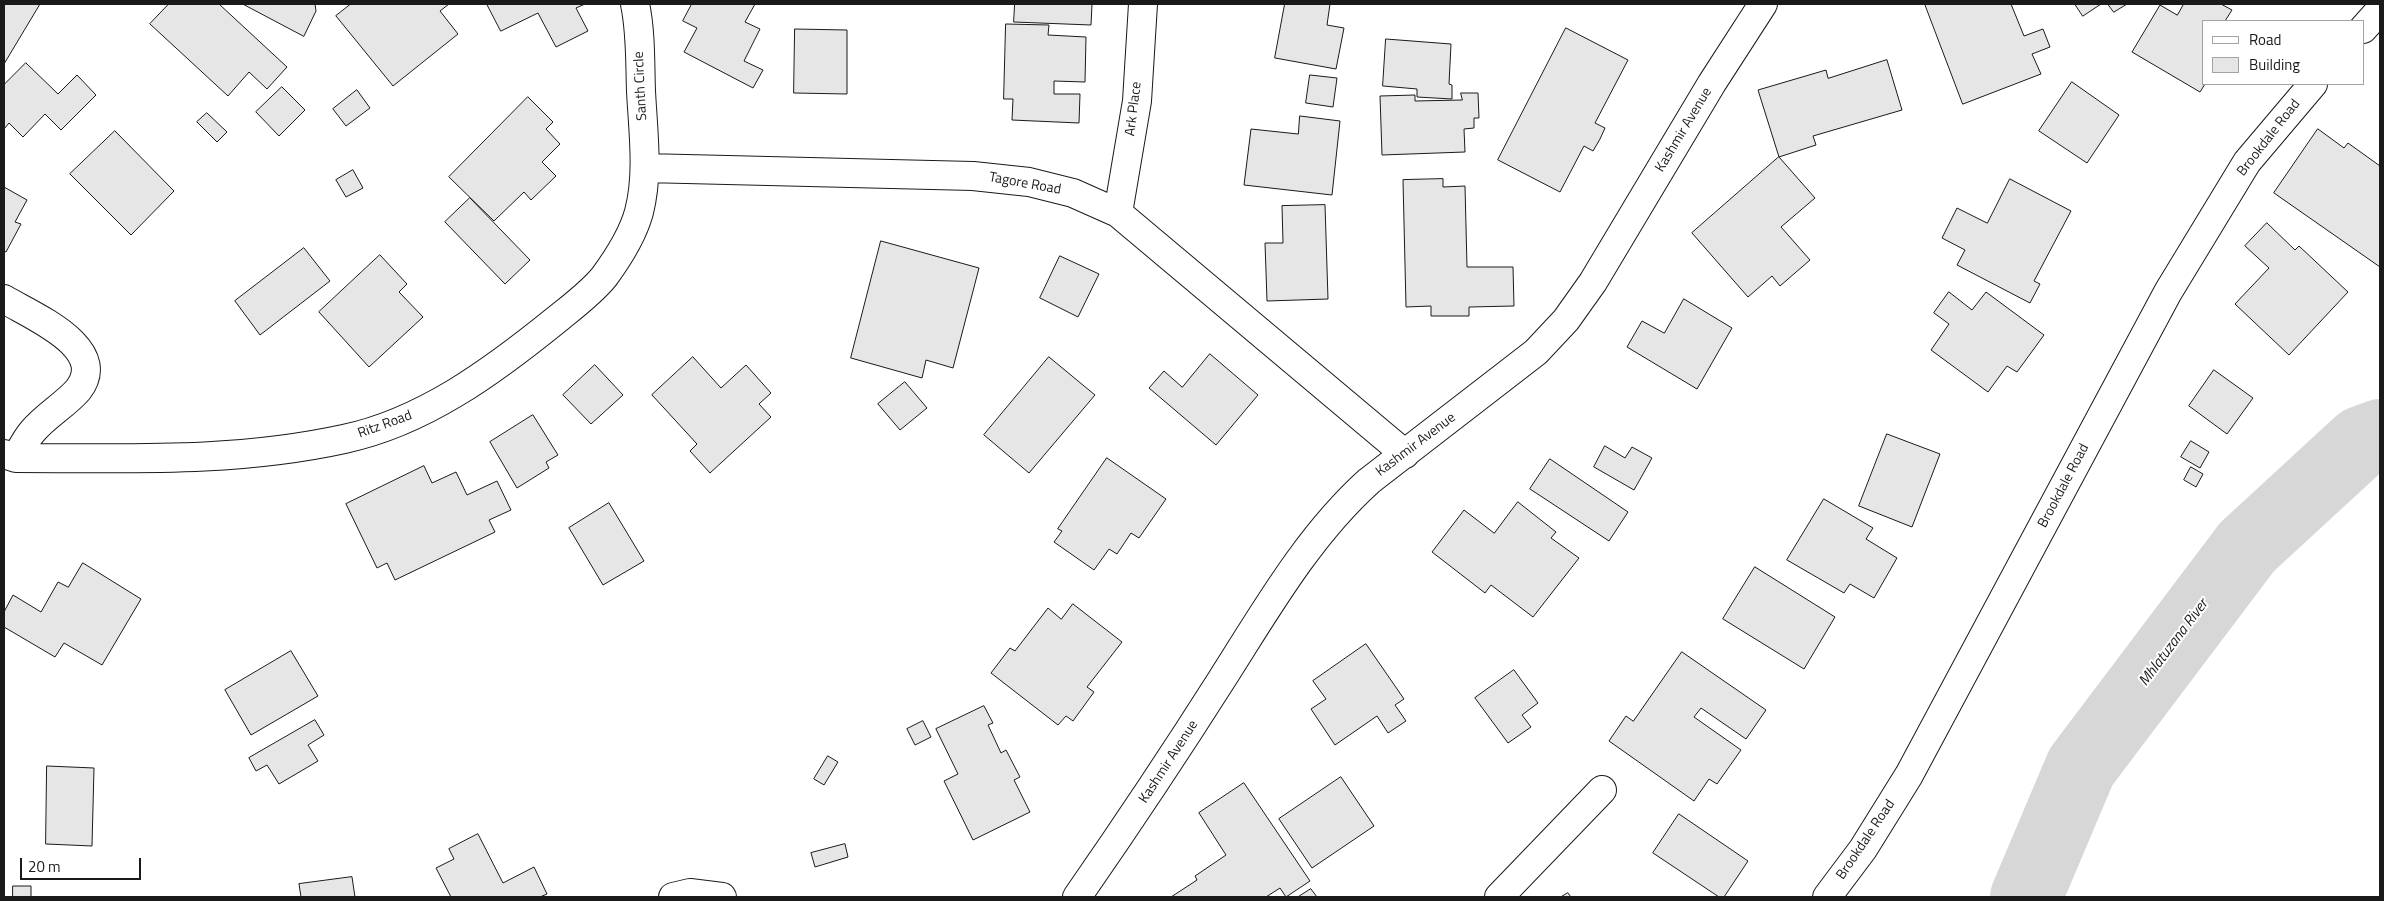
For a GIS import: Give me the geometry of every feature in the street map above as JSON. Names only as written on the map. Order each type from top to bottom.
[{"type":"street","name":"Santh Circle","points":[[635,4],[640,62],[644,168]]},
{"type":"street","name":"Ark Place","points":[[1118,213],[1137,101],[1144,4]]},
{"type":"street","name":"Kashmir Avenue","points":[[1077,897],[1157,781],[1286,580],[1348,500],[1404,454],[1536,352],[1566,320],[1593,282],[1712,83],[1763,4]]},
{"type":"street","name":"Brookdale Road","points":[[1827,897],[1863,849],[1909,774],[2163,300],[2207,224],[2247,162],[2312,85]]},
{"type":"street","name":"Tagore Road","points":[[644,168],[972,176],[1030,182],[1073,193],[1118,213],[1404,454]]},
{"type":"street","name":"Ritz Road","points":[[10,456],[188,459],[257,454],[346,439],[407,418],[444,400],[513,355],[603,278],[623,248],[639,212],[644,168]]},
{"type":"street","points":[[4,299],[60,332],[79,349],[87,364],[85,377],[77,390],[32,432],[10,456]]},
{"type":"street","points":[[1499,897],[1602,790]]},
{"type":"street","points":[[673,897],[690,893],[722,897]]},
{"type":"building","points":[[4,4],[40,4],[4,64]]},
{"type":"building","points":[[169,4],[219,4],[287,67],[267,89],[249,72],[228,96],[150,24]]},
{"type":"building","points":[[243,4],[315,4],[316,11],[304,36]]},
{"type":"building","points":[[351,4],[449,4],[440,11],[458,34],[393,86],[336,16]]},
{"type":"building","points":[[487,4],[585,4],[576,8],[588,31],[556,47],[538,13],[501,31]]},
{"type":"building","points":[[692,4],[755,4],[745,22],[760,29],[744,61],[763,70],[753,88],[684,52],[697,28],[683,21]]},
{"type":"building","points":[[1015,4],[1092,4],[1091,25],[1014,22]]},
{"type":"building","points":[[1285,4],[1330,4],[1327,25],[1344,28],[1336,69],[1275,58]]},
{"type":"building","points":[[1925,4],[2011,4],[2024,36],[2043,29],[2050,47],[2032,54],[2041,74],[1963,104]]},
{"type":"building","points":[[2075,4],[2101,4],[2083,16]]},
{"type":"building","points":[[2108,4],[2127,4],[2114,12]]},
{"type":"building","points":[[2184,4],[2221,4],[2232,10],[2226,20],[2202,20],[2202,85],[2204,85],[2200,92],[2132,52],[2160,5],[2177,15]]},
{"type":"building","points":[[1006,24],[1049,25],[1048,35],[1086,37],[1085,82],[1054,81],[1054,94],[1080,94],[1079,123],[1012,120],[1013,99],[1004,99]]},
{"type":"building","points":[[1566,28],[1628,60],[1595,123],[1605,128],[1600,139],[1593,151],[1584,146],[1560,192],[1498,160]]},
{"type":"building","points":[[795,29],[847,30],[847,94],[794,93]]},
{"type":"building","points":[[1386,39],[1451,44],[1449,84],[1452,85],[1452,99],[1417,97],[1417,89],[1383,86]]},
{"type":"building","points":[[1887,60],[1902,110],[1813,136],[1816,145],[1779,157],[1758,90],[1826,70],[1828,78]]},
{"type":"building","points":[[26,63],[58,94],[77,75],[96,95],[61,130],[45,114],[23,137],[9,123],[4,129],[4,85]]},
{"type":"building","points":[[1310,75],[1337,78],[1333,107],[1306,103]]},
{"type":"building","points":[[2072,82],[2119,115],[2087,163],[2039,131]]},
{"type":"building","points":[[282,87],[305,110],[279,136],[256,112]]},
{"type":"building","points":[[357,90],[370,108],[346,126],[333,109]]},
{"type":"building","points":[[1461,93],[1478,93],[1479,118],[1474,118],[1474,128],[1464,129],[1465,152],[1382,155],[1380,96],[1415,95],[1415,101],[1462,100]]},
{"type":"building","points":[[528,97],[553,122],[546,129],[560,144],[542,162],[556,176],[531,200],[524,192],[494,221],[449,177]]},
{"type":"building","points":[[207,113],[227,132],[217,142],[197,122]]},
{"type":"building","points":[[1300,116],[1340,121],[1332,195],[1244,185],[1251,129],[1298,134]]},
{"type":"building","points":[[2318,129],[2344,148],[2348,143],[2380,166],[2380,267],[2274,193]]},
{"type":"building","points":[[115,131],[174,191],[131,235],[70,174]]},
{"type":"building","points":[[1779,157],[1815,198],[1781,227],[1810,260],[1780,286],[1772,276],[1748,297],[1692,233]]},
{"type":"building","points":[[353,170],[363,188],[346,197],[336,180]]},
{"type":"building","points":[[1443,179],[1443,187],[1465,186],[1467,267],[1513,267],[1514,306],[1469,307],[1469,316],[1431,316],[1431,306],[1406,307],[1403,180]]},
{"type":"building","points":[[2010,179],[2071,211],[2034,281],[2040,284],[2030,303],[1957,265],[1965,250],[1942,238],[1957,208],[1987,223]]},
{"type":"building","points":[[4,187],[27,200],[15,222],[21,224],[6,252],[4,251]]},
{"type":"building","points":[[470,198],[530,260],[505,284],[445,222]]},
{"type":"building","points":[[1325,205],[1328,299],[1267,301],[1265,243],[1283,243],[1282,206]]},
{"type":"building","points":[[2267,223],[2295,250],[2299,246],[2348,292],[2289,355],[2235,304],[2269,268],[2245,246]]},
{"type":"building","points":[[881,241],[979,268],[953,368],[926,360],[922,378],[851,358]]},
{"type":"building","points":[[304,248],[330,281],[260,335],[235,301]]},
{"type":"building","points":[[380,255],[407,284],[399,292],[423,317],[369,367],[319,312]]},
{"type":"building","points":[[1060,256],[1099,274],[1078,317],[1040,298]]},
{"type":"building","points":[[1949,292],[1972,310],[1986,292],[2044,335],[2017,372],[2007,366],[1988,392],[1931,350],[1949,324],[1934,313]]},
{"type":"building","points":[[1684,299],[1732,328],[1697,389],[1627,347],[1642,321],[1664,333]]},
{"type":"building","points":[[1210,354],[1258,395],[1216,445],[1149,388],[1164,371],[1182,387]]},
{"type":"building","points":[[693,357],[721,388],[746,365],[771,393],[759,404],[771,417],[710,473],[690,451],[697,444],[652,395]]},
{"type":"building","points":[[1049,357],[1095,395],[1029,473],[984,435]]},
{"type":"building","points":[[595,365],[623,395],[591,424],[563,395]]},
{"type":"building","points":[[2214,370],[2253,398],[2227,434],[2189,406]]},
{"type":"building","points":[[905,382],[927,408],[900,430],[878,404]]},
{"type":"building","points":[[533,415],[558,455],[546,462],[549,468],[517,488],[490,442]]},
{"type":"building","points":[[1887,434],[1940,454],[1912,527],[1859,506]]},
{"type":"building","points":[[2191,441],[2209,452],[2200,468],[2181,457]]},
{"type":"building","points":[[1605,446],[1625,458],[1632,447],[1652,458],[1634,490],[1594,467]]},
{"type":"building","points":[[1107,458],[1166,499],[1139,538],[1131,533],[1117,554],[1109,549],[1094,570],[1054,542],[1062,531],[1058,529]]},
{"type":"building","points":[[1550,459],[1628,512],[1609,541],[1530,489]]},
{"type":"building","points":[[424,466],[432,483],[456,472],[467,495],[497,481],[511,510],[489,520],[495,532],[395,580],[387,563],[377,568],[346,504]]},
{"type":"building","points":[[2191,467],[2203,474],[2196,487],[2184,480]]},
{"type":"building","points":[[1824,499],[1873,528],[1866,539],[1897,558],[1874,598],[1850,584],[1844,593],[1787,560]]},
{"type":"building","points":[[1518,502],[1556,532],[1551,538],[1579,558],[1533,617],[1491,585],[1485,593],[1432,552],[1464,510],[1494,533]]},
{"type":"building","points":[[609,503],[644,561],[603,585],[569,528]]},
{"type":"building","points":[[83,563],[141,599],[102,665],[64,643],[55,657],[4,627],[4,612],[13,595],[41,612],[58,582],[68,587]]},
{"type":"building","points":[[1755,567],[1835,617],[1804,669],[1723,619]]},
{"type":"building","points":[[1073,604],[1122,642],[1087,687],[1094,692],[1073,721],[1066,716],[1058,725],[991,673],[1010,648],[1015,651],[1048,608],[1061,619]]},
{"type":"building","points":[[1366,644],[1404,699],[1395,705],[1406,721],[1388,733],[1377,716],[1335,745],[1311,709],[1326,699],[1313,681]]},
{"type":"building","points":[[291,651],[318,696],[251,735],[225,690]]},
{"type":"building","points":[[1682,652],[1766,710],[1746,739],[1701,708],[1694,717],[1741,750],[1717,784],[1709,779],[1694,801],[1609,741],[1626,716],[1633,721]]},
{"type":"building","points":[[1514,670],[1538,703],[1522,715],[1531,727],[1508,743],[1475,698]]},
{"type":"building","points":[[984,706],[993,723],[988,725],[1001,753],[1006,750],[1020,777],[1014,780],[1030,812],[973,840],[944,781],[958,774],[936,729]]},
{"type":"building","points":[[315,720],[324,735],[308,745],[318,761],[279,784],[267,765],[256,771],[249,758]]},
{"type":"building","points":[[923,721],[931,737],[915,745],[907,729]]},
{"type":"building","points":[[828,756],[838,762],[824,785],[814,779]]},
{"type":"building","points":[[47,766],[94,768],[92,846],[46,844]]},
{"type":"building","points":[[1341,777],[1374,826],[1312,868],[1279,819]]},
{"type":"building","points":[[1244,783],[1310,881],[1286,897],[1280,888],[1266,897],[1171,897],[1197,880],[1195,876],[1226,855],[1199,813]]},
{"type":"building","points":[[1679,814],[1748,861],[1724,897],[1719,897],[1653,853]]},
{"type":"building","points":[[478,834],[503,883],[534,867],[547,894],[540,897],[451,897],[436,868],[454,859],[449,849]]},
{"type":"building","points":[[845,844],[848,857],[815,867],[811,853]]},
{"type":"building","points":[[352,877],[355,897],[301,897],[299,884]]},
{"type":"building","points":[[13,886],[31,886],[31,897],[13,897]]},
{"type":"building","points":[[1311,889],[1317,897],[1298,897]]},
{"type":"building","points":[[1568,893],[1571,897],[1561,897]]},
{"type":"waterway","name":"Mhlatuzana River","points":[[2026,897],[2081,767],[2247,547],[2361,442],[2380,435]]}]
